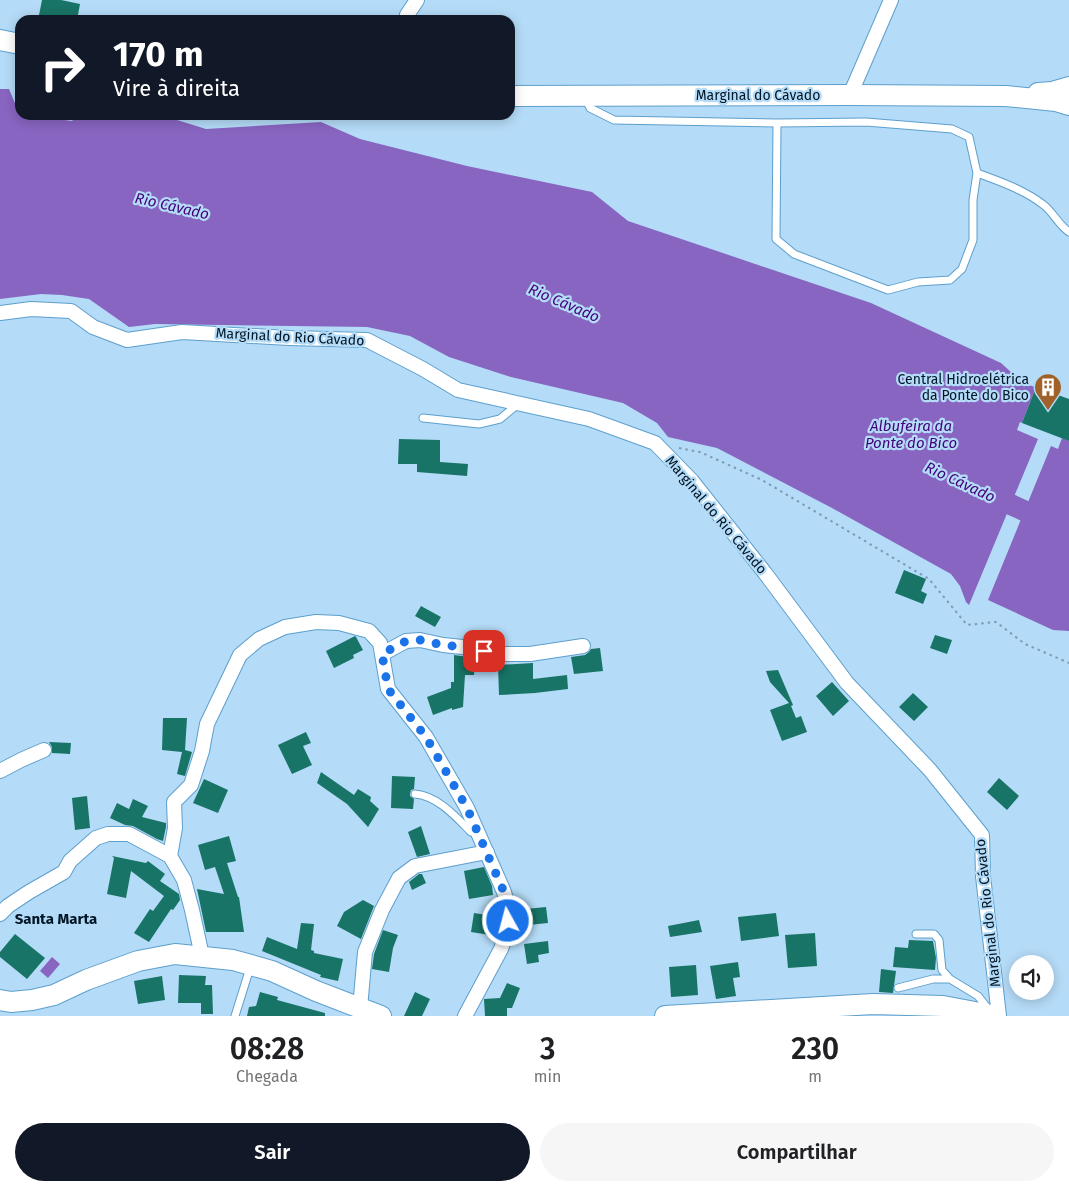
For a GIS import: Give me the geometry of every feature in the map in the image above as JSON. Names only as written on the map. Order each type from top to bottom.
[{"type":"street","points":[[407,15],[417,0]]},
{"type":"street","points":[[850,95],[891,0]]},
{"type":"street","points":[[0,40],[15,43]]},
{"type":"street","points":[[1006,96],[1052,92],[1069,87]]},
{"type":"street","name":"Marginal do Cávado","points":[[515,96],[1006,96]]},
{"type":"street","points":[[1006,96],[1056,100],[1069,104]]},
{"type":"street","name":"Marginal do Rio Cávado","points":[[0,313],[31,309],[71,311],[93,327],[126,340],[182,332],[367,340],[424,369],[458,390],[589,420],[655,443],[698,488],[765,573],[847,683],[930,770],[982,835],[983,876],[994,1016]]},
{"type":"street","points":[[170,856],[175,828],[174,802],[191,785],[202,751],[207,724],[240,655],[259,639],[285,627],[316,622],[339,623],[369,631],[380,644],[388,689],[426,737],[467,808],[504,892],[509,910],[507,932],[501,949],[465,1016]]},
{"type":"street","points":[[382,654],[406,641],[420,640],[472,648],[496,654],[530,654],[583,646]]},
{"type":"street","points":[[0,770],[44,750]]},
{"type":"street","points":[[0,914],[8,906],[29,892],[64,872],[70,861],[96,838],[108,834],[128,834],[170,856],[184,880],[192,910],[200,956]]},
{"type":"street","points":[[360,1008],[365,952],[382,910],[399,878],[414,866],[486,852]]},
{"type":"street","points":[[0,1000],[11,1002],[32,1000],[54,994],[138,961],[175,954],[233,960],[272,971],[316,991],[381,1016]]},
{"type":"street","points":[[665,1016],[873,1004],[943,1006],[994,1016]]},
{"type":"lane","points":[[583,96],[590,108],[614,120],[777,123],[866,122],[952,129],[969,137],[977,173],[973,200],[973,240],[962,269],[950,280],[918,282],[888,290],[794,254],[776,239],[777,123]]},
{"type":"lane","points":[[977,173],[1023,191],[1046,207],[1064,229],[1069,232]]},
{"type":"lane","points":[[422,418],[479,424],[500,419],[518,404]]},
{"type":"lane","points":[[415,794],[424,794],[435,800],[471,832],[477,829]]},
{"type":"lane","points":[[916,934],[934,934],[939,940],[942,970],[950,979],[978,996],[994,1016]]},
{"type":"lane","points":[[235,1016],[252,965]]},
{"type":"lane","points":[[898,988],[933,979],[950,979]]},
{"type":"path","points":[[655,443],[700,452],[762,480],[929,579],[967,624],[996,622],[1025,644],[1069,663]]},
{"type":"water","name":"Albufeira da Ponte do Bico","points":[[0,89],[9,89],[15,103],[15,120],[177,120],[206,129],[321,122],[360,139],[467,166],[592,192],[628,221],[871,303],[1001,363],[1024,384],[1036,387],[1022,423],[1020,422],[1017,430],[1038,439],[969,605],[960,586],[951,574],[832,508],[717,448],[668,437],[657,423],[623,403],[511,377],[449,357],[410,336],[367,327],[155,324],[129,327],[89,299],[41,294],[0,299]]},
{"type":"water","points":[[1062,438],[1069,441],[1069,631],[1053,630],[988,600],[1051,446],[1058,449]]},
{"type":"water","points":[[52,957],[60,964],[48,978],[40,971]]},
{"type":"building","points":[[42,0],[61,0],[80,4],[78,15],[39,15]]},
{"type":"building","name":"Central Hidroelétrica da Ponte do Bico","points":[[1036,387],[1069,399],[1069,441],[1022,423]]},
{"type":"building","points":[[399,439],[440,440],[440,462],[468,464],[467,476],[417,472],[417,464],[398,464]]},
{"type":"building","points":[[904,570],[926,579],[921,591],[927,594],[923,604],[895,593]]},
{"type":"building","points":[[421,606],[441,617],[435,627],[415,616]]},
{"type":"building","points":[[935,635],[952,640],[947,654],[930,648]]},
{"type":"building","points":[[355,636],[363,650],[353,655],[354,658],[334,668],[326,651]]},
{"type":"building","points":[[600,648],[603,671],[574,674],[571,657],[585,655],[591,649]]},
{"type":"building","points":[[454,655],[475,658],[474,675],[465,675],[463,707],[452,710],[452,708],[433,715],[427,697],[451,688],[451,682],[454,682]]},
{"type":"building","points":[[533,663],[533,679],[567,675],[568,689],[499,695],[498,665]]},
{"type":"building","points":[[778,670],[793,705],[791,706],[796,718],[801,716],[807,732],[782,741],[770,710],[789,703],[770,682],[766,671]]},
{"type":"building","points":[[832,682],[849,701],[833,716],[816,696]]},
{"type":"building","points":[[913,693],[928,707],[914,721],[899,707]]},
{"type":"building","points":[[163,718],[187,718],[185,750],[192,752],[185,776],[177,774],[182,752],[162,750]]},
{"type":"building","points":[[306,732],[311,743],[303,746],[312,765],[292,774],[278,745]]},
{"type":"building","points":[[49,742],[71,743],[70,754],[52,753],[52,747]]},
{"type":"building","points":[[321,772],[354,795],[358,789],[371,797],[370,801],[379,809],[368,827],[347,804],[317,783]]},
{"type":"building","points":[[392,776],[415,777],[414,789],[411,790],[410,794],[414,799],[413,809],[391,808]]},
{"type":"building","points":[[999,778],[1019,796],[1007,810],[987,792]]},
{"type":"building","points":[[204,779],[228,790],[218,813],[193,803]]},
{"type":"building","points":[[87,796],[90,828],[75,830],[72,798]]},
{"type":"building","points":[[133,799],[148,806],[142,817],[166,823],[163,841],[133,826],[125,825],[110,818],[117,803],[129,809]]},
{"type":"building","points":[[421,826],[430,854],[417,857],[408,832]]},
{"type":"building","points":[[229,836],[236,861],[227,863],[239,897],[244,932],[206,932],[197,889],[224,894],[215,867],[205,870],[198,845]]},
{"type":"building","points":[[112,856],[146,863],[148,861],[165,874],[160,881],[179,894],[180,900],[173,910],[171,909],[149,942],[134,933],[150,909],[153,911],[164,896],[131,871],[126,898],[107,894],[114,858]]},
{"type":"building","points":[[484,867],[492,886],[493,895],[469,899],[464,871]]},
{"type":"building","points":[[419,874],[422,874],[426,883],[412,890],[409,882]]},
{"type":"building","points":[[363,900],[374,906],[361,939],[337,926],[344,912]]},
{"type":"building","points":[[546,907],[548,923],[528,925],[526,909]]},
{"type":"building","points":[[474,913],[493,916],[490,935],[471,932]]},
{"type":"building","points":[[776,913],[779,936],[741,941],[738,917]]},
{"type":"building","points":[[699,920],[702,932],[670,937],[668,926]]},
{"type":"building","points":[[301,923],[314,924],[311,950],[314,953],[343,959],[338,981],[320,977],[321,975],[262,951],[267,937],[297,949]]},
{"type":"building","points":[[383,930],[398,935],[393,948],[389,972],[372,969],[374,954]]},
{"type":"building","points":[[815,933],[817,966],[788,968],[785,935]]},
{"type":"building","points":[[15,934],[45,958],[27,979],[0,957],[0,952]]},
{"type":"building","points":[[909,940],[933,941],[936,958],[935,970],[893,967],[895,947],[908,948]]},
{"type":"building","points":[[548,941],[549,953],[538,955],[539,962],[527,964],[524,944]]},
{"type":"building","points":[[738,962],[740,977],[733,978],[736,996],[716,999],[710,966]]},
{"type":"building","points":[[696,965],[698,995],[671,997],[669,967]]},
{"type":"building","points":[[881,969],[896,971],[893,993],[879,992]]},
{"type":"building","points":[[179,975],[206,976],[205,985],[212,985],[213,1014],[201,1014],[201,1003],[178,1003]]},
{"type":"building","points":[[162,976],[165,1000],[138,1004],[134,981]]},
{"type":"building","points":[[507,983],[520,988],[512,1008],[507,1008],[507,1016],[485,1016],[484,999],[500,998]]},
{"type":"building","points":[[260,992],[278,997],[277,1000],[325,1013],[325,1016],[247,1016],[249,1007],[256,1006]]},
{"type":"building","points":[[415,992],[430,999],[422,1016],[404,1016]]},
{"type":"waterway","name":"Rio Cávado","points":[[985,493],[1025,511],[1069,522]]},
{"type":"place","name":"Central Hidroelétrica da Ponte do Bico","points":[[1048,411]]},
{"type":"district","name":"Santa Marta","points":[[56,919]]},
{"type":"route","points":[[484,651],[420,640],[406,641],[382,654],[388,689],[426,737],[467,808],[504,892],[509,910],[508,921]]}]
